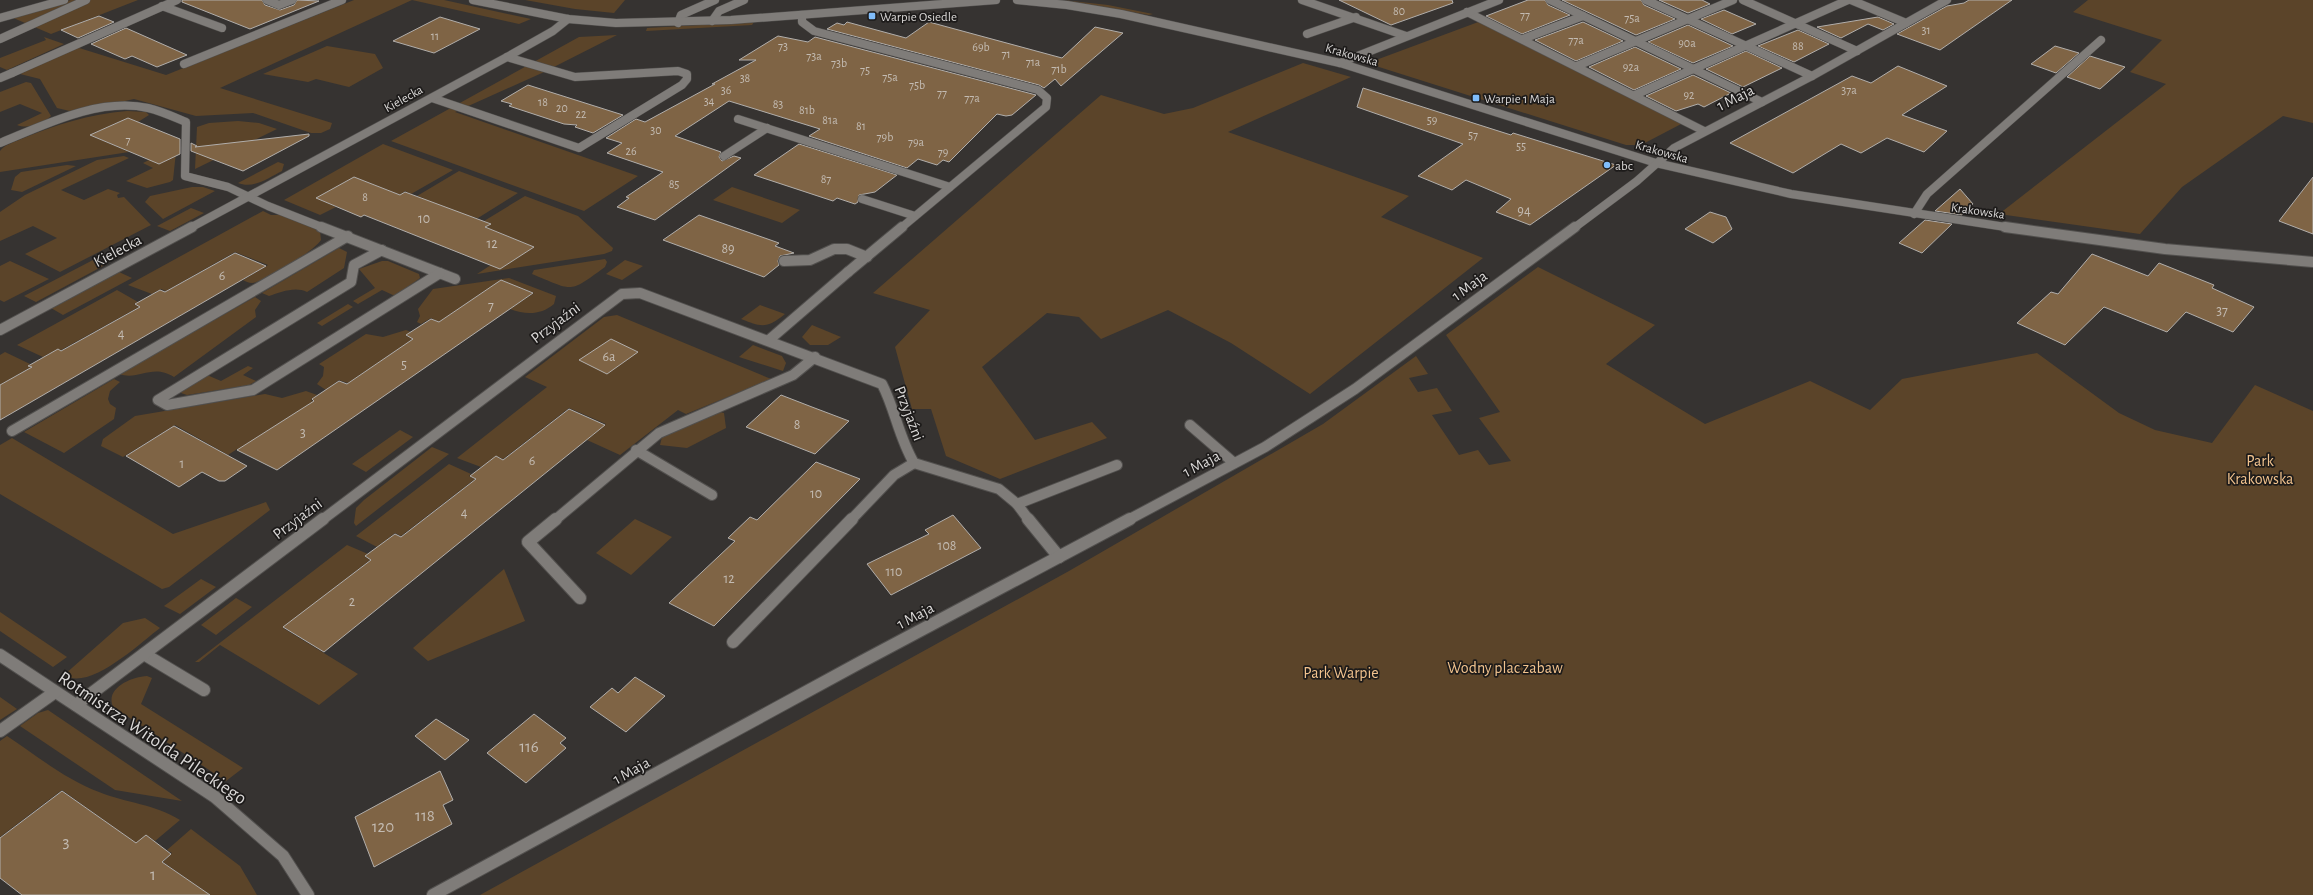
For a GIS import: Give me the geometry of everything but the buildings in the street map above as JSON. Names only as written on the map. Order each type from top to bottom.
[{"type":"street","points":[[0,18],[64,0]]},
{"type":"street","points":[[0,39],[34,26],[83,3],[86,0]]},
{"type":"street","points":[[0,78],[177,0]]},
{"type":"street","points":[[267,0],[279,5],[292,0]]},
{"type":"street","points":[[184,64],[342,0]]},
{"type":"street","points":[[473,0],[568,19],[616,23],[678,23],[712,21],[996,0]]},
{"type":"street","points":[[678,23],[685,13],[715,0]]},
{"type":"street","points":[[712,21],[719,11],[744,0]]},
{"type":"street","name":"Krakowska","points":[[1017,0],[1067,5],[1121,14],[1340,63],[1656,163],[1703,176],[1791,194],[1914,214],[2165,249],[2313,262]]},
{"type":"street","points":[[1302,0],[1356,17],[1406,36]]},
{"type":"street","points":[[1340,63],[1499,0]]},
{"type":"street","points":[[1550,0],[1762,102]]},
{"type":"street","points":[[1646,0],[1812,76]]},
{"type":"street","points":[[1577,66],[1733,0]]},
{"type":"street","points":[[1743,0],[1857,51]]},
{"type":"street","points":[[1635,95],[1850,0],[1906,23]]},
{"type":"street","name":"1 Maja","points":[[433,895],[1283,436],[1354,389],[1637,181],[1674,148],[1812,76],[1947,0]]},
{"type":"street","points":[[162,6],[222,28]]},
{"type":"street","points":[[1467,12],[1635,95],[1704,131]]},
{"type":"street","points":[[769,340],[1046,106],[1047,98],[1038,90],[814,31],[802,22],[802,14]]},
{"type":"street","points":[[1523,39],[1583,16]]},
{"type":"street","points":[[1308,34],[1356,17]]},
{"type":"street","name":"Kielecka","points":[[0,330],[508,57],[553,31],[568,19]]},
{"type":"street","points":[[1914,214],[1927,194],[2101,40]]},
{"type":"street","points":[[432,98],[579,148],[682,85],[687,79],[687,74],[678,71],[575,77],[508,57]]},
{"type":"street","points":[[0,143],[62,118],[117,106],[145,107],[186,122],[185,176],[228,187],[268,206],[455,279]]},
{"type":"street","points":[[738,119],[950,187]]},
{"type":"street","points":[[724,156],[767,128]]},
{"type":"street","points":[[862,199],[915,216]]},
{"type":"street","points":[[12,431],[348,236]]},
{"type":"street","points":[[784,261],[794,262],[810,260],[834,249],[847,250],[867,257]]},
{"type":"street","points":[[382,250],[354,265],[351,282],[158,400],[167,405],[253,390],[440,273]]},
{"type":"street","name":"Przyjaźni","points":[[76,705],[622,294],[640,292],[815,357],[882,384],[891,398],[901,437],[914,462],[1000,489],[1017,504],[1042,538],[1059,557]]},
{"type":"street","points":[[580,598],[528,542],[636,450],[659,433],[793,375],[815,357]]},
{"type":"street","points":[[1190,425],[1234,463]]},
{"type":"street","points":[[636,450],[712,495]]},
{"type":"street","points":[[733,642],[894,475],[914,462]]},
{"type":"street","points":[[1017,504],[1116,464]]},
{"type":"street","points":[[144,654],[204,690]]},
{"type":"street","name":"Rotmistrza Witolda Pileckiego","points":[[0,655],[215,797],[283,856],[308,895]]},
{"type":"street","points":[[0,731],[55,692]]},
{"type":"green space","points":[[71,0],[138,0],[51,34],[11,17],[0,20]]},
{"type":"green space","points":[[354,0],[412,0],[220,88],[332,123],[330,129],[321,133],[311,133],[253,113],[196,116],[134,99],[74,112],[57,108],[40,79],[20,74],[76,47],[166,75]]},
{"type":"green space","points":[[412,0],[444,0],[531,19],[519,24]]},
{"type":"green space","points":[[525,0],[625,0],[614,13],[575,9]]},
{"type":"green space","points":[[1063,0],[1108,5],[1153,14],[1149,15]]},
{"type":"green space","points":[[2088,0],[2313,0],[2313,123],[2283,116],[2182,187],[2140,234],[1999,214],[2166,84],[2130,72],[2162,40],[2073,12]]},
{"type":"green space","points":[[1481,21],[1683,123],[1641,145],[1626,145],[1379,67],[1374,64],[1376,60]]},
{"type":"green space","points":[[754,22],[752,25],[646,31],[647,28]]},
{"type":"green space","points":[[617,35],[542,73],[455,112],[638,176],[584,211],[391,141],[579,37]]},
{"type":"green space","points":[[44,37],[64,44],[7,70],[0,67],[0,58],[46,40]]},
{"type":"green space","points":[[327,46],[375,54],[383,68],[349,87],[316,79],[308,82],[263,74]]},
{"type":"green space","points":[[1303,63],[1351,77],[1228,132],[1409,196],[1381,217],[1483,258],[1310,394],[1231,343],[1168,310],[1101,339],[1079,317],[1047,313],[982,367],[1035,440],[1092,422],[1107,438],[1000,479],[946,456],[931,409],[912,409],[895,347],[930,310],[873,293],[1101,95],[1164,114],[1193,108]]},
{"type":"green space","points":[[26,82],[31,83],[51,116],[44,122],[25,127],[17,125],[42,113],[20,104],[0,112],[0,92]]},
{"type":"green space","points":[[127,111],[146,112],[149,115],[138,122],[128,118],[90,135],[129,152],[0,172],[0,151],[9,144],[47,129],[86,117]]},
{"type":"green space","points":[[238,121],[259,123],[277,129],[195,169],[197,127],[209,123]]},
{"type":"green space","points":[[383,144],[453,170],[411,194],[405,191],[400,195],[354,177],[316,198],[336,207],[320,215],[284,200]]},
{"type":"green space","points":[[176,152],[173,180],[170,182],[147,188],[126,181],[153,168],[143,163],[161,154]]},
{"type":"green space","points":[[124,156],[129,158],[61,190],[84,200],[108,189],[120,193],[117,195],[118,198],[124,197],[151,225],[60,272],[25,254],[57,238],[33,226],[0,241],[0,212],[25,195],[97,160]]},
{"type":"green space","points":[[278,162],[284,164],[282,171],[271,177],[250,185],[238,183]]},
{"type":"green space","points":[[67,165],[76,166],[22,192],[11,190],[15,177],[21,172]]},
{"type":"green space","points":[[459,171],[518,193],[478,218],[473,217],[466,220],[417,201],[423,198],[417,196]]},
{"type":"green space","points":[[192,187],[203,187],[215,191],[163,219],[145,202],[150,196]]},
{"type":"green space","points":[[732,187],[800,210],[782,223],[713,200]]},
{"type":"green space","points":[[525,196],[578,216],[613,248],[612,251],[604,254],[477,274],[491,265],[500,269],[534,247],[485,227],[491,224],[484,221]]},
{"type":"green space","points":[[191,208],[204,213],[170,231],[157,226]]},
{"type":"green space","points":[[263,211],[271,215],[281,215],[320,231],[321,240],[309,251],[278,272],[252,283],[243,280],[268,265],[235,252],[166,291],[161,289],[152,294],[128,285]]},
{"type":"green space","points":[[339,248],[347,252],[344,268],[307,292],[302,290],[283,291],[269,296],[262,293]]},
{"type":"green space","points":[[605,259],[607,262],[605,267],[577,286],[570,287],[556,284],[532,274],[534,270]]},
{"type":"green space","points":[[93,260],[105,265],[36,302],[24,296]]},
{"type":"green space","points":[[625,260],[643,266],[622,280],[606,274]]},
{"type":"green space","points":[[10,261],[49,279],[4,302],[0,300],[0,266]]},
{"type":"green space","points":[[382,261],[388,261],[419,274],[420,278],[395,296],[382,290],[358,304],[353,301],[375,288],[359,269]]},
{"type":"green space","points":[[1538,267],[1655,325],[1606,364],[1705,424],[1810,381],[1870,410],[1902,379],[2037,353],[2119,413],[2155,430],[2212,443],[2255,385],[2313,411],[2313,895],[480,895],[1069,571],[1323,424],[1416,356],[1428,374],[1409,378],[1418,392],[1437,388],[1452,411],[1432,415],[1459,455],[1478,450],[1489,465],[1511,461],[1479,418],[1500,412],[1446,335]]},
{"type":"green space","points":[[119,272],[132,278],[63,315],[51,308]]},
{"type":"green space","points":[[509,278],[556,296],[554,304],[549,308],[533,313],[510,309],[534,293],[501,280],[439,322],[431,318],[421,324],[417,322],[420,316],[418,309],[433,289]]},
{"type":"green space","points":[[117,290],[138,302],[134,304],[139,307],[61,350],[58,349],[43,357],[17,345]]},
{"type":"green space","points":[[255,297],[261,301],[255,310],[256,317],[174,377],[166,373],[159,372],[126,376],[119,374]]},
{"type":"green space","points":[[348,304],[353,307],[322,326],[317,323]]},
{"type":"green space","points":[[760,305],[785,314],[779,319],[764,325],[754,324],[741,319]]},
{"type":"green space","points":[[617,315],[771,379],[686,414],[678,410],[620,455],[587,440],[606,424],[569,408],[503,459],[496,456],[481,467],[457,458],[547,387],[525,377],[604,317]]},
{"type":"green space","points":[[812,325],[841,337],[828,345],[810,345],[802,337]]},
{"type":"green space","points":[[406,330],[411,332],[406,336],[413,339],[348,383],[339,380],[326,390],[317,384],[323,376],[324,367],[319,364],[366,334],[383,337]]},
{"type":"green space","points":[[753,345],[782,356],[786,363],[783,371],[739,357]]},
{"type":"green space","points":[[5,352],[30,364],[28,366],[31,367],[0,385],[0,355]]},
{"type":"green space","points":[[248,366],[253,368],[243,375],[256,381],[249,385],[187,395],[181,393],[182,390],[207,375],[221,381]]},
{"type":"green space","points":[[114,379],[120,382],[110,391],[108,399],[110,404],[116,408],[114,419],[64,453],[24,432]]},
{"type":"green space","points":[[306,391],[317,395],[311,400],[317,403],[243,452],[237,449],[228,455],[175,425],[123,457],[101,446],[103,439],[135,416],[265,394],[282,398]]},
{"type":"green space","points":[[720,412],[724,413],[726,428],[687,448],[660,445],[662,437]]},
{"type":"green space","points":[[400,430],[413,437],[366,472],[352,464]]},
{"type":"green space","points":[[12,438],[173,534],[266,502],[270,510],[169,587],[162,589],[0,494],[0,445]]},
{"type":"green space","points":[[432,447],[449,454],[356,526],[354,523],[356,508],[364,500]]},
{"type":"green space","points":[[449,464],[471,474],[469,476],[475,479],[401,536],[395,533],[377,547],[356,536]]},
{"type":"green space","points":[[635,519],[672,537],[631,575],[596,553]]},
{"type":"green space","points":[[347,545],[368,554],[365,557],[370,560],[283,628],[358,674],[319,705],[220,645],[199,662],[195,662]]},
{"type":"green space","points":[[504,569],[525,621],[428,661],[413,648]]},
{"type":"green space","points":[[201,579],[216,587],[180,614],[164,606]]},
{"type":"green space","points":[[236,598],[252,607],[216,635],[201,625]]},
{"type":"green space","points":[[0,612],[67,657],[53,667],[0,631]]},
{"type":"green space","points":[[145,618],[160,628],[114,664],[87,677],[74,678],[64,675],[123,623]]},
{"type":"green space","points":[[147,676],[152,678],[141,704],[243,768],[226,781],[113,707],[113,694],[116,689],[127,681]]},
{"type":"green space","points":[[0,697],[17,709],[0,720]]},
{"type":"green space","points":[[48,710],[182,801],[115,790],[20,726],[38,713]]},
{"type":"green space","points":[[7,736],[52,767],[87,787],[109,796],[161,810],[180,820],[155,841],[146,835],[136,843],[62,790],[0,837],[0,741]]},
{"type":"green space","points":[[191,829],[240,866],[257,895],[210,895],[163,862],[172,853],[167,850]]},
{"type":"place","name":"Warpie Osiedle","points":[[872,16]]},
{"type":"place","name":"Warpie 1 Maja","points":[[1476,98]]},
{"type":"place","name":"abc","points":[[1607,165]]},
{"type":"park label","name":"Park Krakowska","points":[[2260,469]]},
{"type":"park label","name":"Wodny plac zabaw","points":[[1505,667]]},
{"type":"park label","name":"Park Warpie","points":[[1341,672]]}]
